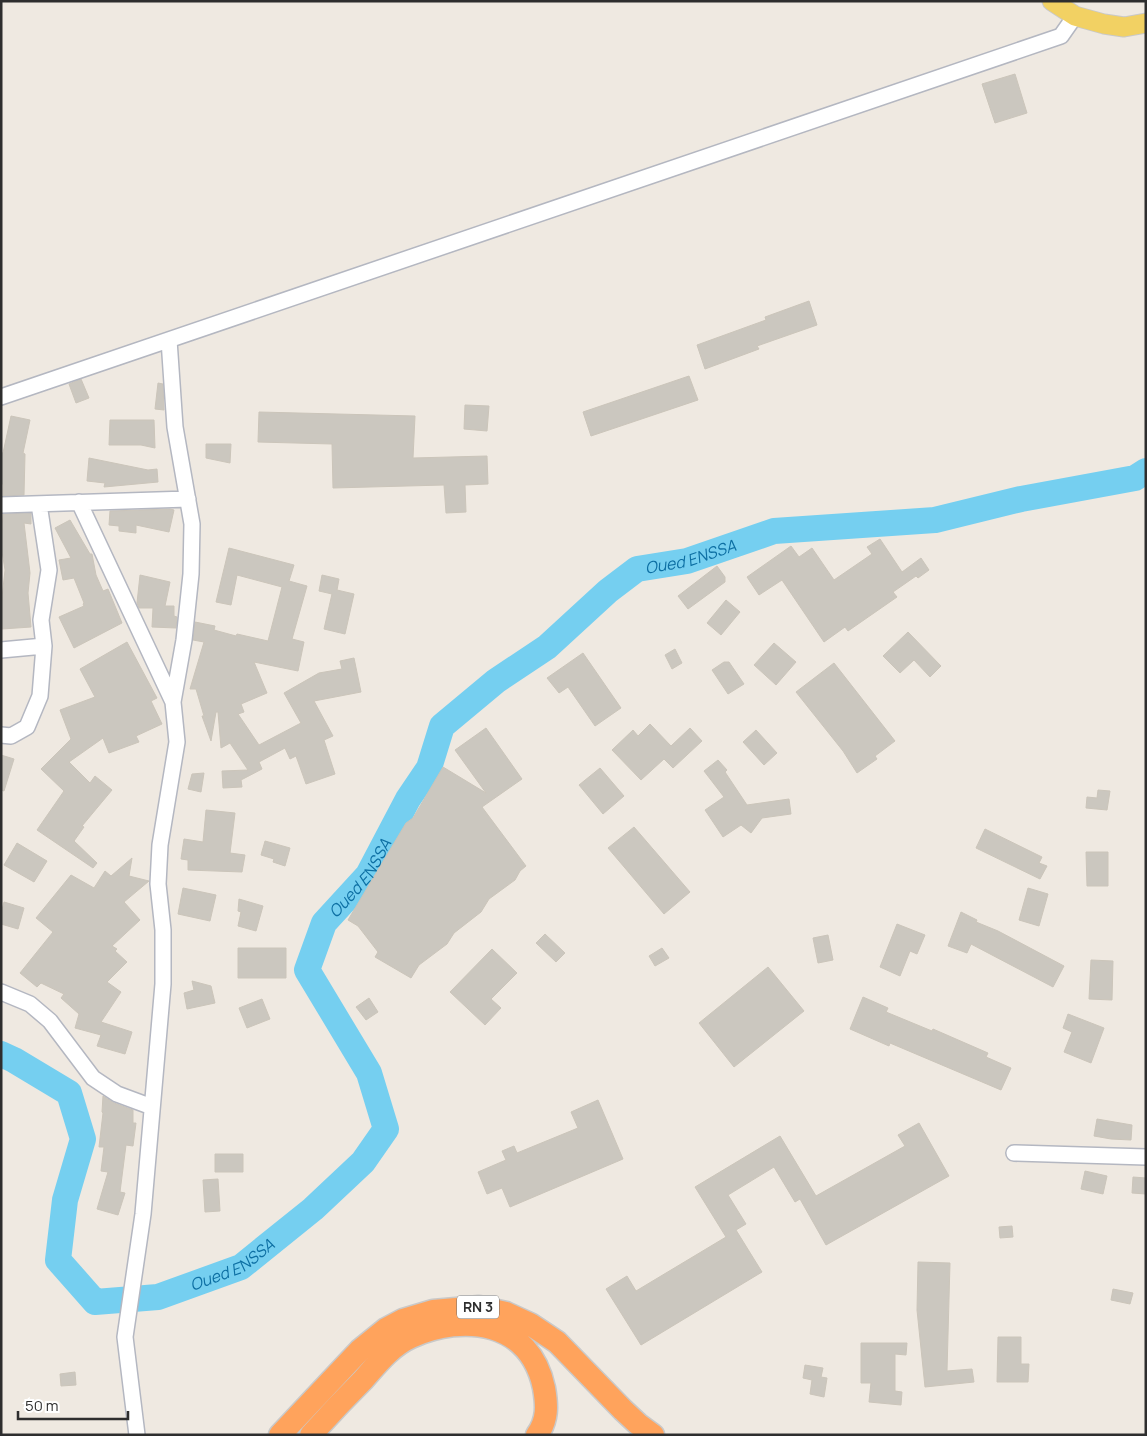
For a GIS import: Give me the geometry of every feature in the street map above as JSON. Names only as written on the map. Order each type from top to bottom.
[{"type":"highway","name":"RN 3","points":[[280,1435],[360,1350],[386,1329],[404,1320],[433,1311],[479,1307],[506,1313],[530,1324],[557,1342],[623,1410],[653,1435]]},
{"type":"highway","points":[[316,1428],[388,1352],[410,1338],[432,1330],[456,1325],[479,1325],[495,1328],[513,1338],[529,1354],[542,1377],[547,1402],[546,1418],[538,1435]]},
{"type":"main road","points":[[1052,1],[1076,16],[1104,24],[1124,27],[1146,23]]},
{"type":"street","points":[[1,397],[1061,36],[1076,16]]},
{"type":"street","points":[[137,1435],[125,1337],[143,1214],[163,984],[162,930],[158,884],[160,845],[178,742],[173,702],[184,640],[191,574],[192,524],[175,427],[169,340]]},
{"type":"street","points":[[1,505],[188,499]]},
{"type":"street","points":[[79,502],[173,702]]},
{"type":"street","points":[[1,735],[11,736],[27,727],[40,696],[44,646],[40,620],[49,570],[39,504]]},
{"type":"street","points":[[1,650],[44,646]]},
{"type":"street","points":[[1,992],[30,1004],[50,1021],[93,1078],[117,1094],[152,1107]]},
{"type":"street","points":[[1014,1154],[1146,1157]]},
{"type":"building","points":[[1015,74],[1027,113],[995,123],[982,84]]},
{"type":"building","points":[[809,301],[817,325],[757,346],[759,349],[705,369],[697,345],[766,320],[765,317]]},
{"type":"building","points":[[689,376],[698,400],[591,436],[583,412]]},
{"type":"building","points":[[81,379],[89,398],[76,403],[69,384]]},
{"type":"building","points":[[158,383],[163,384],[164,410],[155,409]]},
{"type":"building","points":[[465,405],[489,406],[487,431],[464,429]]},
{"type":"building","points":[[259,412],[415,416],[413,458],[487,456],[488,484],[465,485],[466,512],[446,513],[444,485],[333,488],[332,444],[258,442]]},
{"type":"building","points":[[11,416],[30,420],[23,453],[25,454],[24,495],[3,496],[1,453],[3,453]]},
{"type":"building","points":[[110,420],[154,420],[155,448],[141,445],[109,445]]},
{"type":"building","points":[[206,444],[231,444],[230,463],[206,458]]},
{"type":"building","points":[[89,458],[148,470],[157,469],[158,482],[104,487],[105,483],[87,481]]},
{"type":"building","points":[[174,510],[169,532],[136,525],[136,533],[119,531],[119,526],[109,525],[110,511]]},
{"type":"building","points":[[31,513],[31,524],[24,523],[30,573],[28,593],[31,627],[2,629],[1,607],[5,570],[1,545],[3,514]]},
{"type":"building","points":[[70,520],[90,554],[92,554],[96,575],[103,591],[108,589],[122,623],[74,648],[59,617],[84,606],[84,603],[74,578],[63,580],[59,560],[71,558],[55,528]]},
{"type":"building","points":[[880,539],[902,572],[921,558],[929,570],[918,578],[916,576],[893,592],[897,597],[848,631],[845,627],[824,642],[782,580],[759,595],[747,577],[791,546],[799,557],[812,548],[834,580],[872,554],[867,547]]},
{"type":"building","points":[[229,548],[294,565],[289,581],[307,586],[292,639],[304,642],[298,671],[254,662],[267,693],[241,704],[244,712],[238,714],[259,745],[301,723],[284,693],[319,673],[342,669],[340,661],[354,658],[361,692],[314,701],[333,736],[324,740],[335,774],[306,784],[296,756],[290,759],[285,748],[259,762],[262,769],[241,780],[242,787],[223,788],[222,771],[248,770],[230,743],[221,748],[218,712],[216,712],[211,741],[202,716],[204,716],[196,689],[190,689],[204,642],[193,640],[195,622],[215,626],[214,630],[236,636],[237,634],[268,641],[282,587],[237,575],[231,605],[216,602]]},
{"type":"building","points":[[717,566],[725,577],[725,582],[688,609],[678,596]]},
{"type":"building","points":[[140,575],[170,582],[165,606],[174,606],[174,616],[177,617],[176,628],[152,627],[153,608],[139,608],[137,603]]},
{"type":"building","points":[[322,575],[339,579],[337,590],[354,594],[345,634],[324,629],[332,594],[319,591]]},
{"type":"building","points":[[726,600],[740,612],[721,635],[707,623]]},
{"type":"building","points":[[908,632],[941,666],[930,677],[914,660],[900,673],[883,656]]},
{"type":"building","points":[[127,642],[157,698],[151,701],[162,724],[136,736],[139,742],[109,753],[103,738],[69,762],[90,783],[95,776],[112,790],[82,826],[84,827],[74,841],[97,863],[93,868],[37,830],[64,791],[41,769],[71,739],[60,710],[95,697],[80,669]]},
{"type":"building","points":[[774,643],[796,662],[776,685],[754,665]]},
{"type":"building","points":[[675,649],[682,663],[672,669],[665,655]]},
{"type":"building","points":[[583,653],[621,708],[595,726],[568,687],[559,693],[547,678]]},
{"type":"building","points":[[724,662],[729,662],[744,684],[728,694],[712,670]]},
{"type":"building","points":[[834,663],[895,741],[875,756],[877,759],[857,773],[843,751],[796,692]]},
{"type":"building","points":[[650,724],[671,746],[690,728],[702,741],[673,768],[664,759],[641,780],[612,750],[633,730],[638,736]]},
{"type":"building","points":[[486,728],[522,779],[482,807],[526,866],[520,871],[515,880],[489,899],[481,912],[454,933],[447,944],[419,965],[411,978],[375,957],[378,952],[358,926],[348,920],[406,823],[413,818],[443,767],[486,793],[455,750]]},
{"type":"building","points":[[756,730],[777,753],[764,765],[743,742]]},
{"type":"building","points":[[1,755],[14,759],[4,791],[1,790]]},
{"type":"building","points":[[718,760],[727,770],[725,772],[747,805],[789,799],[791,814],[762,818],[751,833],[741,825],[723,837],[705,810],[724,797],[704,771]]},
{"type":"building","points":[[600,768],[624,796],[603,814],[579,785]]},
{"type":"building","points":[[204,773],[201,792],[188,789],[192,774]]},
{"type":"building","points":[[1098,790],[1110,791],[1107,810],[1086,808],[1087,797],[1097,798]]},
{"type":"building","points":[[206,810],[235,813],[230,853],[245,855],[242,872],[188,870],[188,860],[181,859],[184,839],[203,842]]},
{"type":"building","points":[[634,827],[690,892],[664,914],[608,848]]},
{"type":"building","points":[[985,829],[1042,857],[1039,863],[1047,866],[1040,879],[976,848]]},
{"type":"building","points":[[265,841],[290,848],[285,866],[273,862],[274,859],[261,855]]},
{"type":"building","points":[[17,843],[47,861],[34,882],[4,865]]},
{"type":"building","points":[[1086,852],[1108,852],[1108,886],[1087,886]]},
{"type":"building","points":[[132,858],[129,876],[149,881],[124,902],[140,920],[112,946],[117,949],[115,951],[127,962],[107,982],[121,992],[101,1022],[132,1032],[125,1054],[97,1046],[101,1035],[75,1028],[79,1014],[61,998],[64,994],[41,983],[37,987],[20,973],[53,932],[36,918],[71,875],[94,888],[105,871],[111,876]]},
{"type":"building","points":[[183,888],[216,895],[210,921],[178,914]]},
{"type":"building","points":[[1028,888],[1048,894],[1039,926],[1019,920]]},
{"type":"building","points":[[239,899],[263,906],[256,931],[238,926],[241,912],[238,911]]},
{"type":"building","points":[[4,902],[24,908],[18,929],[1,924]]},
{"type":"building","points":[[961,912],[977,920],[976,922],[998,931],[1064,966],[1053,987],[971,944],[967,953],[948,946]]},
{"type":"building","points":[[897,924],[925,935],[917,954],[910,951],[900,976],[880,967]]},
{"type":"building","points":[[545,934],[565,953],[556,962],[536,943]]},
{"type":"building","points":[[828,935],[833,960],[818,963],[813,938]]},
{"type":"building","points":[[238,948],[286,948],[286,978],[238,978]]},
{"type":"building","points":[[662,948],[669,958],[655,966],[649,956]]},
{"type":"building","points":[[492,949],[517,973],[491,999],[501,1008],[485,1025],[450,992]]},
{"type":"building","points":[[1091,960],[1113,961],[1112,1000],[1089,999]]},
{"type":"building","points":[[768,967],[804,1011],[734,1067],[699,1023]]},
{"type":"building","points":[[192,981],[211,986],[215,1003],[187,1009],[184,993],[194,990]]},
{"type":"building","points":[[863,997],[888,1008],[886,1012],[932,1031],[933,1029],[988,1053],[986,1057],[1011,1068],[1001,1090],[890,1043],[889,1046],[850,1029]]},
{"type":"building","points":[[369,998],[378,1012],[366,1020],[356,1007]]},
{"type":"building","points":[[262,999],[270,1019],[247,1028],[239,1008]]},
{"type":"building","points":[[1068,1014],[1104,1028],[1091,1063],[1064,1052],[1072,1032],[1063,1028]]},
{"type":"building","points":[[103,1096],[114,1103],[133,1110],[133,1123],[136,1123],[133,1146],[126,1145],[120,1192],[125,1193],[118,1215],[97,1209],[108,1172],[101,1171],[104,1147],[99,1147]]},
{"type":"building","points":[[598,1100],[623,1159],[510,1207],[502,1188],[487,1194],[478,1172],[506,1160],[502,1151],[514,1146],[517,1153],[578,1128],[571,1112]]},
{"type":"building","points":[[1097,1119],[1132,1125],[1131,1140],[1094,1136]]},
{"type":"building","points":[[919,1123],[949,1176],[826,1245],[800,1199],[795,1202],[774,1167],[728,1195],[746,1224],[736,1230],[762,1272],[641,1345],[606,1289],[627,1276],[636,1291],[726,1237],[695,1187],[780,1136],[816,1196],[905,1146],[898,1135]]},
{"type":"building","points":[[215,1154],[243,1154],[243,1172],[215,1172]]},
{"type":"building","points":[[1085,1171],[1107,1176],[1103,1194],[1081,1189]]},
{"type":"building","points":[[1133,1177],[1146,1178],[1146,1194],[1132,1193]]},
{"type":"building","points":[[218,1179],[220,1211],[205,1212],[203,1180]]},
{"type":"building","points":[[1012,1226],[1013,1237],[1000,1238],[999,1227]]},
{"type":"building","points":[[918,1262],[950,1263],[947,1371],[972,1369],[974,1382],[925,1387],[917,1310]]},
{"type":"building","points":[[1113,1289],[1133,1293],[1130,1304],[1111,1300]]},
{"type":"building","points":[[998,1337],[1021,1337],[1021,1364],[1029,1364],[1028,1382],[997,1382]]},
{"type":"building","points":[[861,1343],[907,1343],[906,1355],[895,1354],[895,1391],[902,1392],[901,1405],[869,1402],[871,1383],[861,1383]]},
{"type":"building","points":[[805,1365],[823,1368],[821,1377],[827,1378],[824,1397],[810,1394],[812,1380],[803,1378]]},
{"type":"building","points":[[75,1372],[76,1385],[61,1386],[60,1374]]},
{"type":"waterway","name":"Oued ENSSA","points":[[1,1054],[69,1093],[83,1139],[65,1200],[58,1260],[95,1302],[158,1297],[241,1267],[313,1209],[363,1162],[386,1129],[369,1073],[307,970],[324,923],[368,875],[408,799],[429,768],[442,726],[496,681],[547,647],[608,591],[637,569],[687,561],[774,531],[935,520],[1021,499],[1135,478],[1146,471]]}]
